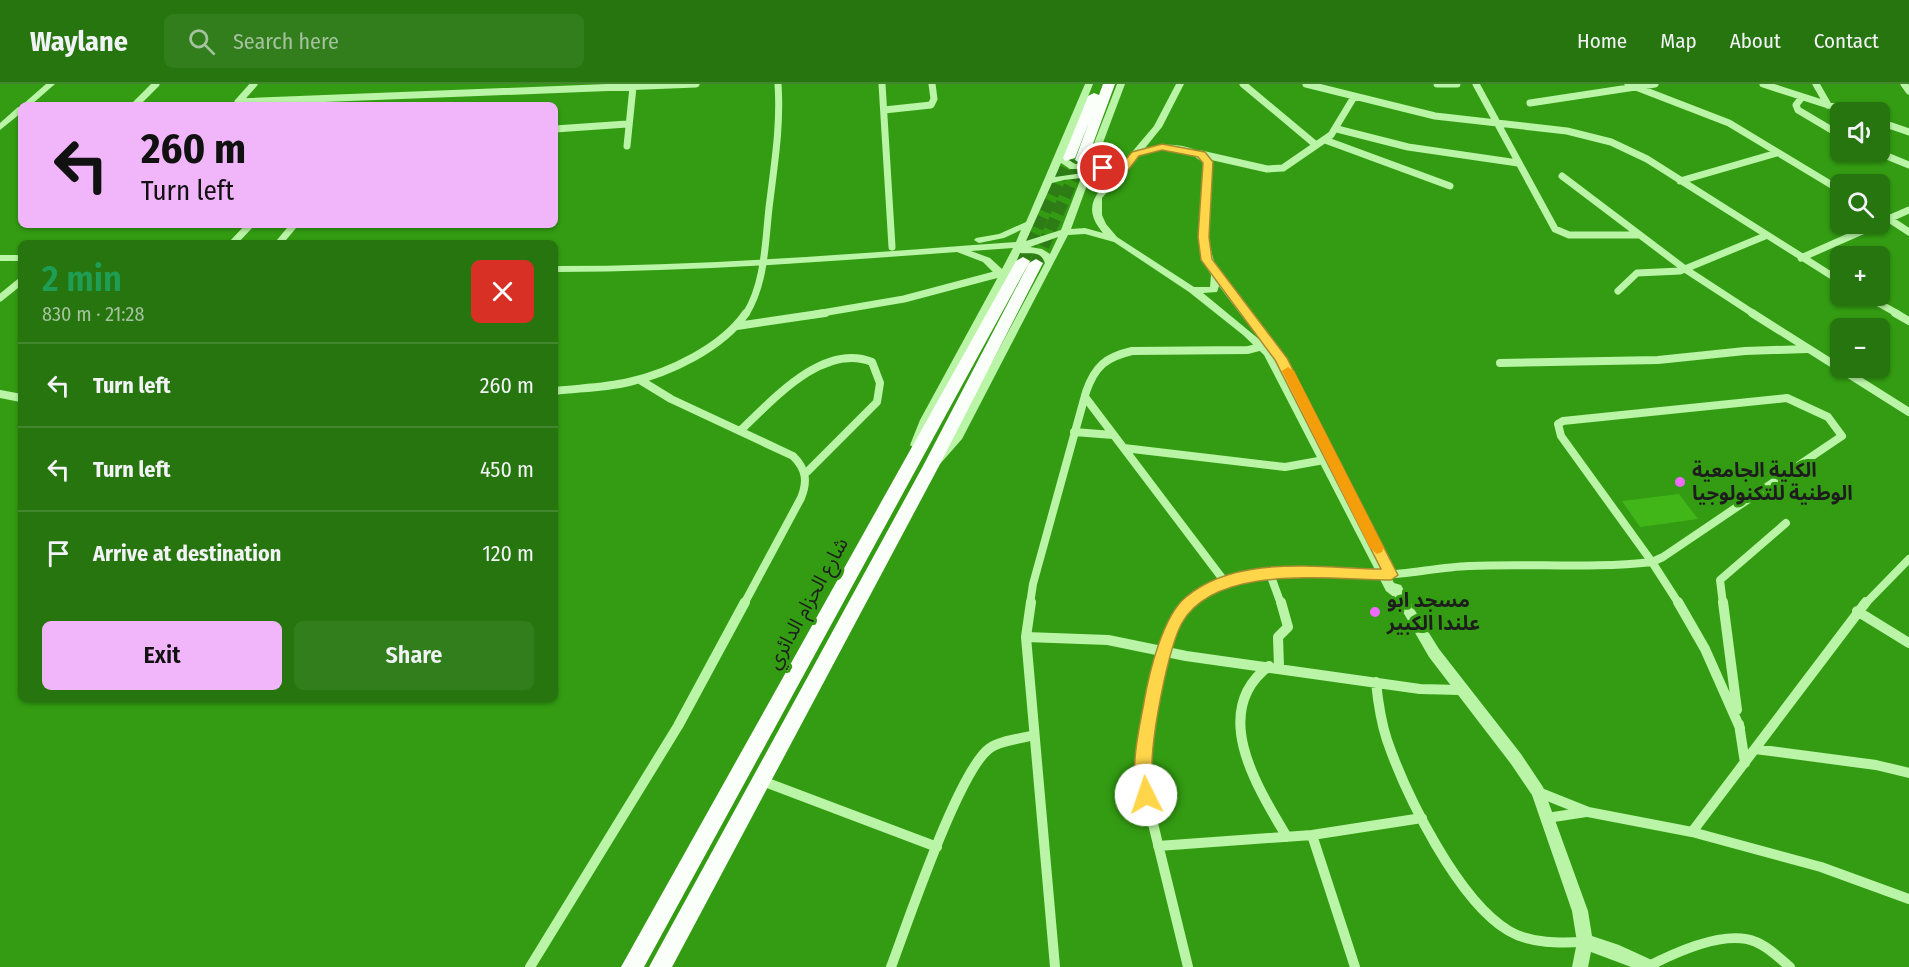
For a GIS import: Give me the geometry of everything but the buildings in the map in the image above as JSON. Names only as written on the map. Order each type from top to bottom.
[{"type":"highway","points":[[1064,158],[1097,84]]},
{"type":"highway","points":[[1087,167],[1109,84]]},
{"type":"highway","name":"شارع الحزام الدائري","points":[[660,967],[762,781],[921,464],[1031,261]]},
{"type":"highway","name":"شارع الحزام الدائري","points":[[632,967],[860,552],[921,464]]},
{"type":"street","points":[[30,102],[51,84]]},
{"type":"street","points":[[138,102],[156,84]]},
{"type":"street","points":[[238,102],[254,84]]},
{"type":"street","points":[[262,102],[696,84]]},
{"type":"street","points":[[558,391],[640,380],[676,363],[736,326],[751,306],[765,259],[770,202],[780,134],[778,84]]},
{"type":"street","points":[[882,84],[892,247]]},
{"type":"street","points":[[884,110],[931,105],[934,99],[932,84]]},
{"type":"street","points":[[1020,244],[1028,224],[1064,158],[1089,84]]},
{"type":"street","points":[[736,326],[910,299],[1003,276],[1031,261],[1063,237],[1087,167],[1121,84]]},
{"type":"street","points":[[1180,84],[1158,127],[1098,198],[1095,206],[1097,219],[1117,240],[1192,290],[1267,345],[1324,460],[1398,594],[1460,690],[1516,759],[1538,792],[1580,911],[1585,942],[1580,967]]},
{"type":"street","points":[[1243,84],[1316,145]]},
{"type":"street","points":[[1306,84],[1435,116],[1566,131],[1611,142],[1647,159],[1765,236],[1830,275]]},
{"type":"street","points":[[1437,84],[1457,84]]},
{"type":"street","points":[[1476,84],[1551,225],[1559,232],[1569,235],[1639,235]]},
{"type":"street","points":[[1628,84],[1715,116],[1743,130],[1830,184]]},
{"type":"street","points":[[1530,103],[1655,84]]},
{"type":"street","points":[[1763,84],[1828,105]]},
{"type":"street","points":[[1816,84],[1828,105]]},
{"type":"street","points":[[1904,84],[1909,91]]},
{"type":"street","points":[[627,146],[627,124],[633,87]]},
{"type":"street","points":[[1136,154],[1155,147],[1174,147],[1234,162],[1267,168],[1283,168],[1325,141],[1337,129],[1354,97]]},
{"type":"street","points":[[1802,97],[1796,105],[1798,110],[1830,129]]},
{"type":"street","points":[[0,127],[18,112]]},
{"type":"street","points":[[558,129],[627,124]]},
{"type":"street","points":[[1890,125],[1909,132]]},
{"type":"street","points":[[1158,127],[1159,136],[1174,147]]},
{"type":"street","points":[[1337,129],[1408,147],[1518,163]]},
{"type":"street","points":[[1325,141],[1450,186]]},
{"type":"street","points":[[1680,181],[1777,153]]},
{"type":"street","points":[[1201,154],[1209,166],[1204,250],[1216,275],[1286,367],[1388,575]]},
{"type":"street","points":[[1890,157],[1909,165]]},
{"type":"street","points":[[1064,158],[1073,167],[1114,169],[1125,167]]},
{"type":"street","points":[[1209,166],[1234,162]]},
{"type":"street","points":[[1051,181],[1087,167]]},
{"type":"street","points":[[1562,176],[1685,269],[1909,412]]},
{"type":"street","points":[[1890,219],[1909,210]]},
{"type":"street","points":[[1890,220],[1909,232]]},
{"type":"street","points":[[558,268],[635,269],[911,249],[989,239],[1028,224]]},
{"type":"street","points":[[236,240],[247,228]]},
{"type":"street","points":[[282,240],[292,228]]},
{"type":"street","points":[[558,262],[765,259],[892,247],[943,250],[1020,244],[1085,231],[1117,240]]},
{"type":"street","points":[[1801,258],[1854,234]]},
{"type":"street","points":[[1618,291],[1637,273],[1685,269],[1765,236]]},
{"type":"street","points":[[1020,244],[1031,261]]},
{"type":"street","points":[[943,250],[977,255],[991,262],[1003,276]]},
{"type":"street","points":[[0,258],[18,258]]},
{"type":"street","points":[[1192,290],[1214,290],[1216,275]]},
{"type":"street","points":[[921,464],[926,420],[1003,276]]},
{"type":"street","points":[[0,298],[18,283]]},
{"type":"street","points":[[1883,306],[1909,321]]},
{"type":"street","points":[[1055,967],[1026,637],[1033,584],[1085,398],[1096,368],[1115,355],[1132,351],[1248,350],[1267,345]]},
{"type":"street","points":[[1500,363],[1648,360],[1744,351],[1807,349]]},
{"type":"street","points":[[530,967],[706,677],[805,491],[807,472],[877,402],[880,383],[873,362],[864,358],[852,358],[805,374],[741,430]]},
{"type":"street","points":[[640,380],[671,399],[793,456],[807,472]]},
{"type":"street","points":[[0,394],[18,397]]},
{"type":"street","points":[[1085,398],[1225,582]]},
{"type":"street","points":[[1188,967],[1146,795],[1144,767],[1154,693],[1165,652],[1175,622],[1190,601],[1225,582],[1270,574],[1388,575],[1442,567],[1652,562],[1840,440],[1842,436],[1839,427],[1806,406],[1787,398],[1558,424],[1562,436],[1652,562],[1698,632],[1724,685],[1740,728]]},
{"type":"street","points":[[1074,432],[1113,435]]},
{"type":"street","points":[[1124,448],[1285,467],[1324,460]]},
{"type":"street","points":[[1745,763],[1720,580],[1786,523]]},
{"type":"street","points":[[1692,832],[1857,611],[1877,587],[1909,559]]},
{"type":"street","points":[[1270,574],[1288,627],[1278,637],[1274,666],[1247,687],[1241,701],[1240,721],[1253,774],[1287,837]]},
{"type":"street","points":[[1857,611],[1909,643]]},
{"type":"street","points":[[1026,637],[1108,640],[1165,652],[1376,682],[1435,690],[1460,690]]},
{"type":"street","points":[[1376,682],[1386,739],[1398,772],[1422,818],[1472,901],[1509,931],[1556,943],[1585,942],[1619,953],[1647,967],[1665,957],[1697,947],[1746,938],[1759,943],[1790,967]]},
{"type":"street","points":[[891,967],[937,846],[974,765],[984,752],[1000,744],[1034,735]]},
{"type":"street","points":[[1755,749],[1876,765],[1909,773]]},
{"type":"street","points":[[762,781],[937,846]]},
{"type":"street","points":[[1538,792],[1588,812],[1692,832],[1821,867],[1909,899]]},
{"type":"street","points":[[1548,818],[1588,812]]},
{"type":"street","points":[[1158,846],[1312,836],[1422,818]]},
{"type":"street","points":[[1312,836],[1355,967]]},
{"type":"green space","points":[[1679,494],[1698,519],[1640,527],[1622,501]]},
{"type":"tunnel","points":[[1023,261],[1069,158]]},
{"type":"tunnel","points":[[1036,263],[1081,160]]},
{"type":"slow traffic","points":[[1288,371],[1330,459],[1377,548]]},
{"type":"place","name":"الكلية الجامعية الوطنية للتكنولوجيا","points":[[1680,482]]},
{"type":"place","name":"مسجد ابو علندا الكبير","points":[[1375,612]]},
{"type":"route","points":[[1103,168],[1125,167],[1136,154],[1146,149],[1162,147],[1174,147],[1201,154],[1208,162],[1204,237],[1207,260],[1216,275],[1281,358],[1330,459],[1391,575],[1294,573],[1245,576],[1204,591],[1190,601],[1175,622],[1154,693],[1146,739],[1144,767],[1146,795]]}]
